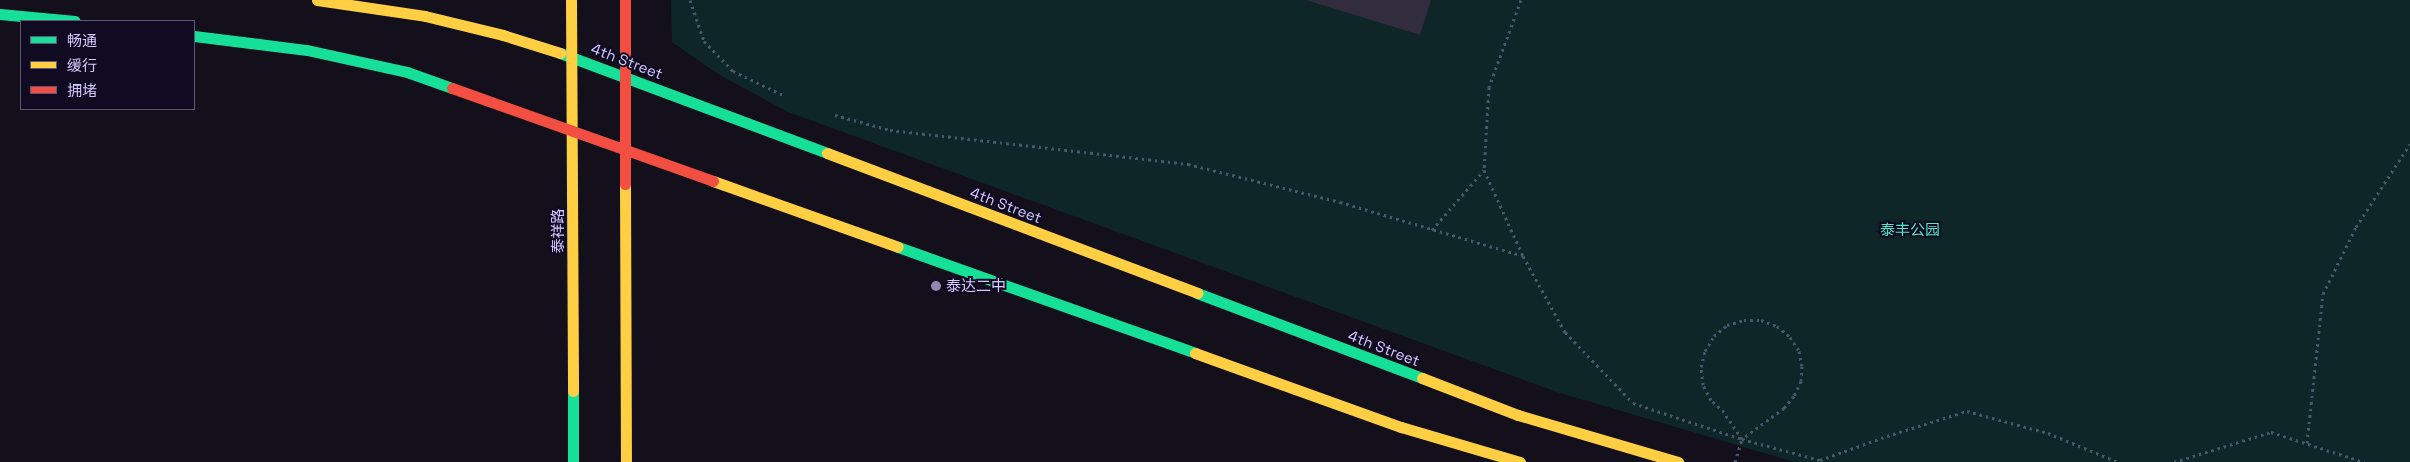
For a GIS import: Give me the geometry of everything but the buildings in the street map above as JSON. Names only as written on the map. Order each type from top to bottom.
[{"type":"street","name":"4th Street","points":[[317,0],[425,16],[503,35],[570,56],[1518,415],[1678,462]]},
{"type":"street","name":"泰祥路","points":[[572,0],[570,56],[573,131],[574,462]]},
{"type":"street","points":[[625,0],[626,462]]},
{"type":"street","points":[[0,14],[64,20]]},
{"type":"street","points":[[195,36],[306,50],[407,72],[1401,427],[1520,462]]},
{"type":"path","points":[[690,0],[704,41],[733,71],[785,96]]},
{"type":"path","points":[[1521,0],[1489,86],[1484,170],[1523,256],[1566,332],[1633,403],[1742,439],[1820,460],[1887,436],[1967,411],[2048,433],[2118,462]]},
{"type":"path","points":[[828,113],[890,130],[1188,164],[1340,202],[1523,256]]},
{"type":"path","points":[[2307,443],[2323,294],[2356,227],[2410,144]]},
{"type":"path","points":[[1432,230],[1484,170]]},
{"type":"path","points":[[1736,462],[1742,439],[1784,408],[1794,396],[1800,381],[1802,366],[1799,351],[1790,337],[1777,326],[1761,320],[1744,320],[1727,325],[1714,336],[1705,351],[1701,368],[1703,385],[1711,400],[1724,412],[1742,439]]},
{"type":"path","points":[[2174,462],[2270,432],[2364,462]]},
{"type":"green space","name":"泰丰公园","points":[[671,0],[2410,0],[2410,462],[1794,462],[1557,392],[788,112],[718,74],[672,42]]},
{"type":"traffic: fast","points":[[0,14],[64,20]]},
{"type":"traffic: fast","points":[[195,36],[307,50],[407,72],[452,88]]},
{"type":"traffic: fast","points":[[560,53],[827,153]]},
{"type":"traffic: fast","points":[[898,247],[1195,353]]},
{"type":"traffic: fast","points":[[1197,293],[1422,378]]},
{"type":"traffic: fast","points":[[573,391],[573,462]]},
{"type":"traffic: slow","points":[[317,0],[425,16],[503,35],[560,53]]},
{"type":"traffic: slow","points":[[571,0],[573,391]]},
{"type":"traffic: slow","points":[[827,153],[1197,293]]},
{"type":"traffic: slow","points":[[713,181],[898,247]]},
{"type":"traffic: slow","points":[[625,184],[626,462]]},
{"type":"traffic: slow","points":[[1195,353],[1401,427],[1520,462]]},
{"type":"traffic: slow","points":[[1422,378],[1518,415],[1678,462]]},
{"type":"traffic: jam","points":[[625,0],[625,184]]},
{"type":"traffic: jam","points":[[452,88],[713,181]]},
{"type":"place","name":"泰达二中","points":[[936,286]]}]
